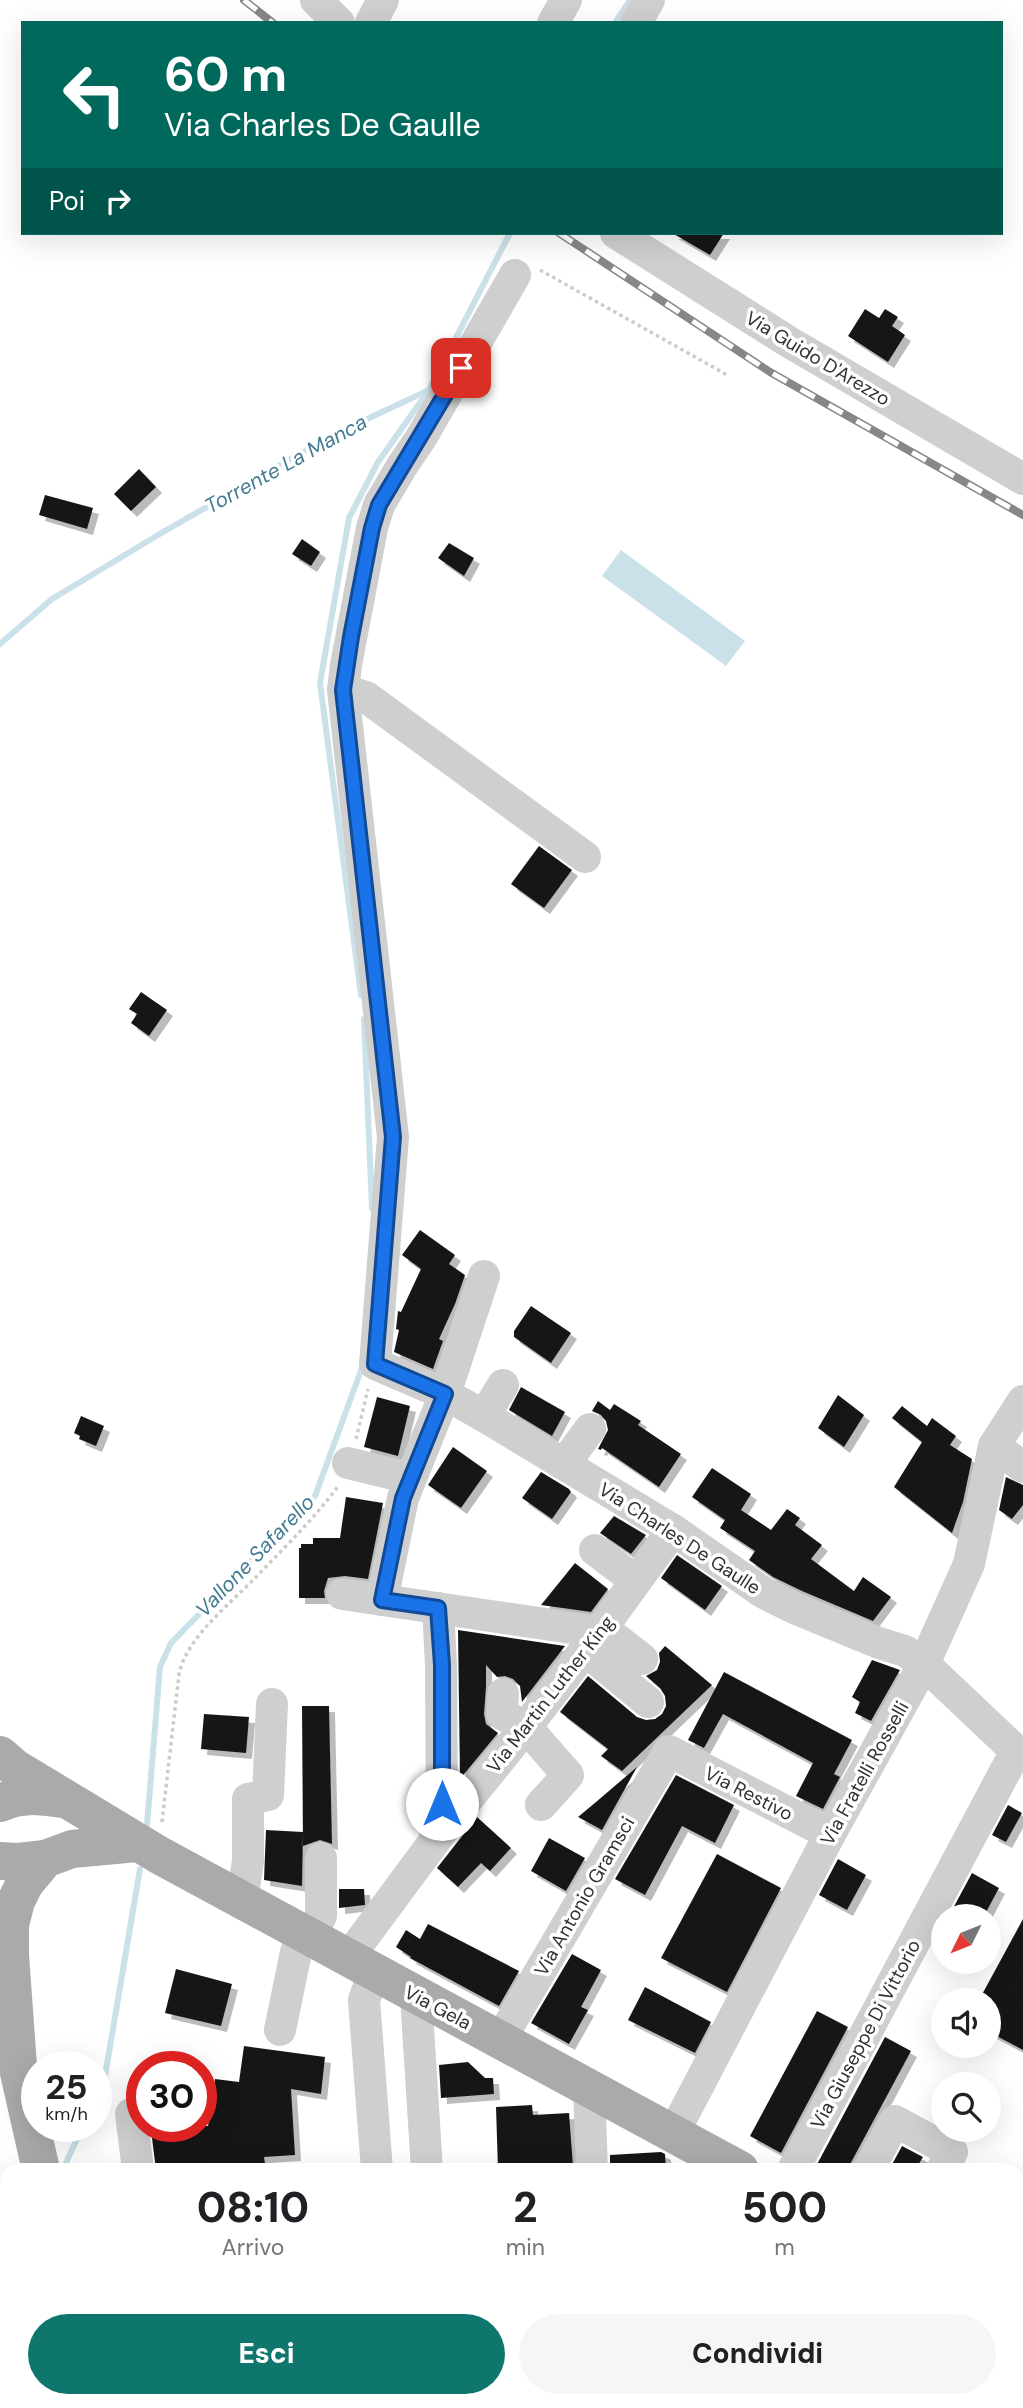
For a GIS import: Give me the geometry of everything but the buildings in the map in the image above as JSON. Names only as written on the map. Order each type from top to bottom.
[{"type":"main road","name":"Via Gela","points":[[0,1755],[15,1768],[148,1849],[416,1997],[589,2088],[690,2150],[722,2163]]},
{"type":"main road","points":[[0,1803],[30,1795],[65,1799]]},
{"type":"main road","points":[[0,1861],[45,1859],[72,1849],[148,1849]]},
{"type":"main road","points":[[18,2066],[10,1925],[21,1892],[45,1859]]},
{"type":"main road","points":[[0,1986],[39,2163]]},
{"type":"street","points":[[316,0],[337,21]]},
{"type":"street","points":[[372,21],[383,0]]},
{"type":"street","points":[[554,21],[566,0]]},
{"type":"street","points":[[637,21],[649,0]]},
{"type":"street","name":"Via Guido D'Arezzo","points":[[619,235],[789,342],[1023,479]]},
{"type":"street","points":[[375,1364],[393,1137],[343,690],[372,528],[379,505],[515,275]]},
{"type":"street","points":[[343,690],[366,697],[585,857]]},
{"type":"street","points":[[382,1600],[409,1478],[445,1394],[484,1276]]},
{"type":"street","name":"Via Charles De Gaulle","points":[[375,1364],[445,1394],[565,1463],[673,1530],[764,1593],[818,1618],[905,1651],[924,1664]]},
{"type":"street","points":[[484,1416],[503,1385]]},
{"type":"street","name":"Via Fratelli Rosselli","points":[[690,2150],[830,1834],[924,1664],[969,1564],[994,1446],[1023,1401]]},
{"type":"street","points":[[565,1463],[590,1429]]},
{"type":"street","points":[[994,1446],[1023,1467]]},
{"type":"street","points":[[348,1463],[409,1478]]},
{"type":"street","name":"Via Martin Luther King","points":[[361,1965],[442,1831],[526,1727],[673,1530]]},
{"type":"street","points":[[595,1550],[636,1581]]},
{"type":"street","points":[[342,1594],[438,1608],[595,1637],[642,1659]]},
{"type":"street","points":[[438,1608],[442,1665],[442,1831]]},
{"type":"street","points":[[595,1637],[648,1702]]},
{"type":"street","name":"Via Giuseppe Di Vittorio","points":[[797,2163],[1016,1751],[924,1664]]},
{"type":"street","points":[[503,1694],[502,1714],[526,1727],[568,1776],[541,1805]]},
{"type":"street","points":[[242,1900],[247,1861],[248,1799],[268,1796],[272,1704]]},
{"type":"street","name":"Via Restivo","points":[[669,1751],[830,1834]]},
{"type":"street","name":"Via Antonio Gramsci","points":[[500,2040],[669,1751]]},
{"type":"street","points":[[281,2030],[296,1952],[321,1916],[321,1858]]},
{"type":"street","points":[[361,1965],[376,2163]]},
{"type":"street","points":[[416,1997],[427,2163]]},
{"type":"street","points":[[589,2088],[592,2163]]},
{"type":"street","points":[[872,2163],[895,2121],[951,2152],[946,2163]]},
{"type":"street","points":[[134,2142],[137,2163]]},
{"type":"path","points":[[515,275],[520,268],[531,266],[729,376]]},
{"type":"path","points":[[148,1849],[179,1674],[185,1654],[217,1617],[308,1524],[341,1481],[375,1364]]},
{"type":"water","points":[[621,550],[745,641],[726,666],[602,576]]},
{"type":"waterway","name":"Torrente La Manca","points":[[616,21],[630,0]]},
{"type":"waterway","name":"Torrente La Manca","points":[[0,644],[52,599],[163,532],[333,435],[429,390],[509,235]]},
{"type":"waterway","name":"Vallone Safarello","points":[[361,995],[320,683],[349,518],[378,462],[429,390]]},
{"type":"waterway","name":"Vallone Safarello","points":[[364,1019],[372,1208]]},
{"type":"waterway","name":"Vallone Safarello","points":[[147,1825],[160,1667],[171,1643],[315,1496],[363,1365]]},
{"type":"waterway","name":"Vallone Safarello","points":[[109,2051],[140,1869]]},
{"type":"waterway","name":"Vallone Safarello","points":[[66,2163],[76,2142]]},
{"type":"railway","points":[[244,0],[270,21]]},
{"type":"railway","points":[[562,235],[770,372],[1023,515]]},
{"type":"route","points":[[442,1804],[442,1665],[438,1608],[382,1600],[409,1478],[445,1394],[375,1364],[393,1137],[343,690],[372,528],[379,505],[461,368]]}]
